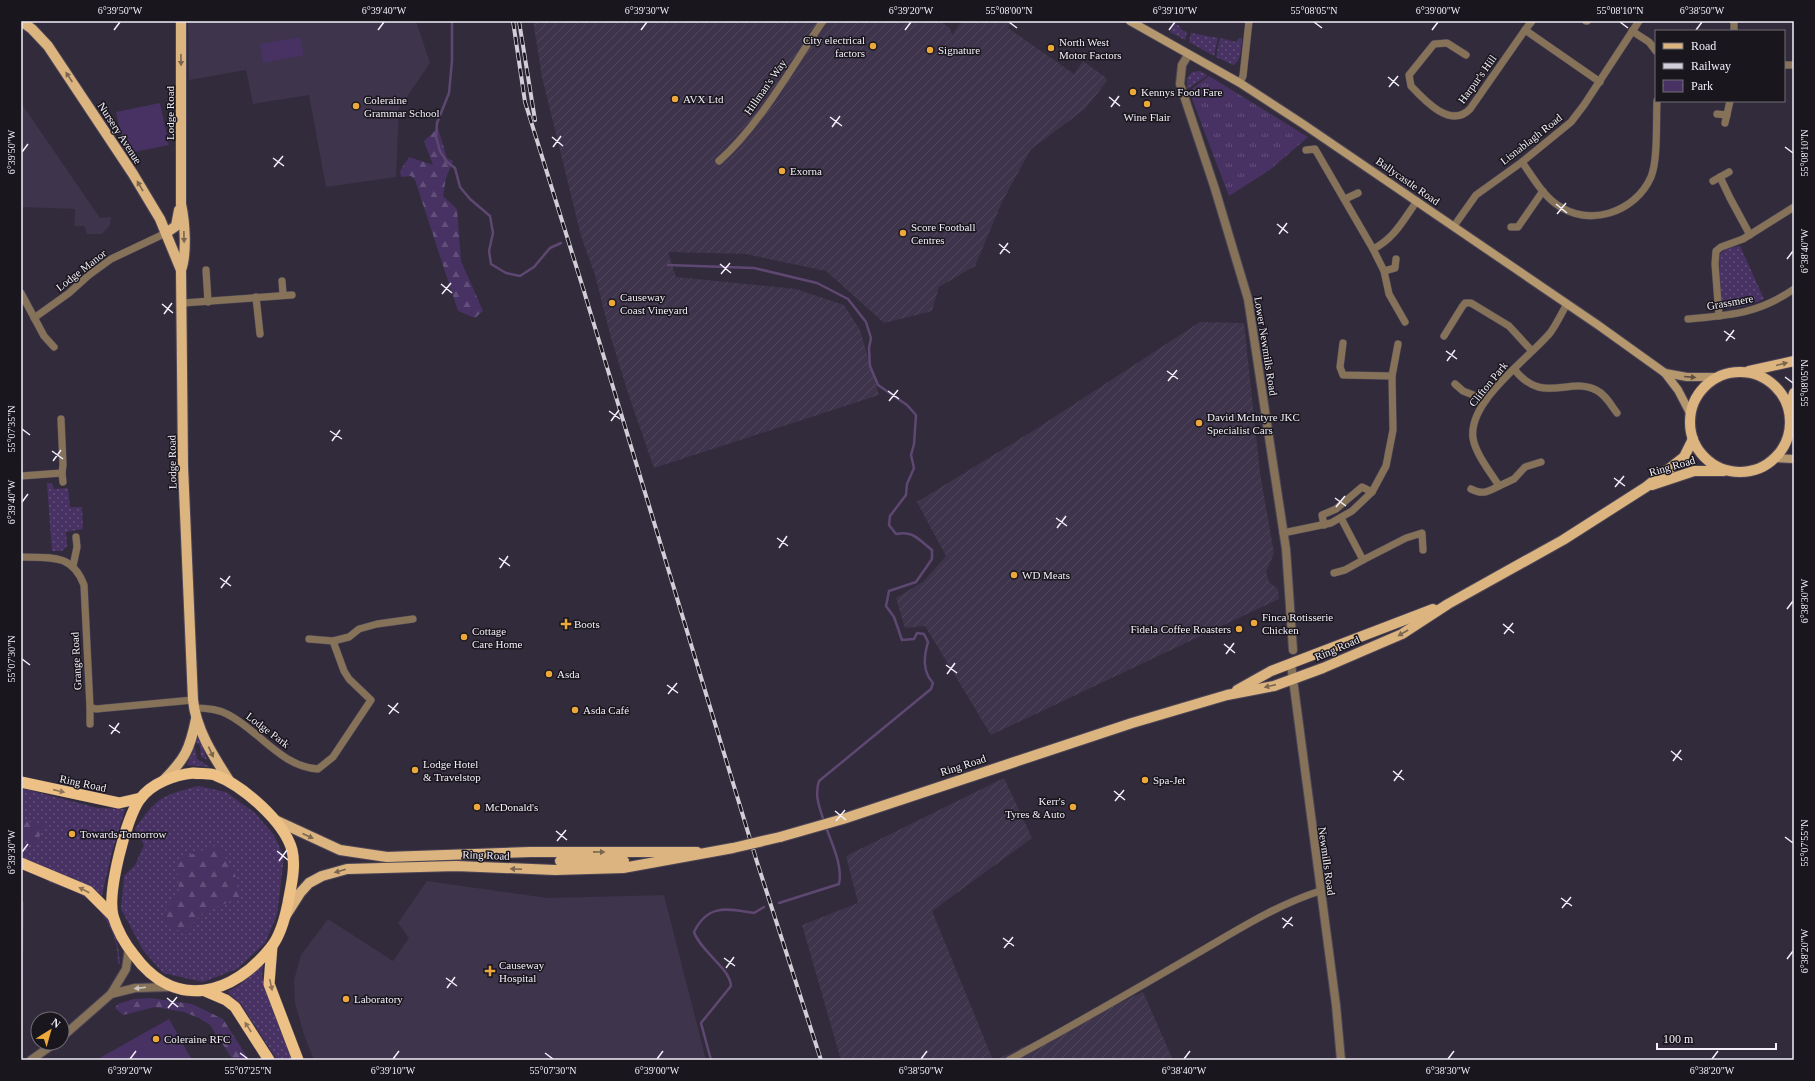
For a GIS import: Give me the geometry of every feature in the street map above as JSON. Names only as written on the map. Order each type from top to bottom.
[{"type":"highway","points":[[113,916],[112,887],[114,875],[130,817],[140,798],[161,782],[179,775],[213,775],[230,782],[260,806],[273,819],[288,841],[293,859],[292,877],[285,916],[272,946],[270,984],[298,1060]]},
{"type":"highway","name":"Ring Road","points":[[21,782],[119,803],[140,798]]},
{"type":"highway","points":[[21,863],[88,891],[113,916],[129,948],[152,976],[171,987],[205,991],[226,1000],[235,1007],[269,1060]]},
{"type":"highway","points":[[205,991],[231,984],[272,946]]},
{"type":"main road","name":"Nursery Avenue","points":[[21,21],[32,28],[48,46],[133,174],[160,220],[182,270]]},
{"type":"main road","name":"Lodge Road","points":[[166,233],[176,226],[180,208],[180,21]]},
{"type":"main road","name":"Ballycastle Road","points":[[1130,21],[1240,84],[1326,139],[1567,304],[1665,373],[1678,390],[1690,413]]},
{"type":"main road","name":"Lodge Road","points":[[180,208],[184,214],[184,262],[182,270],[183,466],[194,704],[196,719],[214,759],[230,782]]},
{"type":"main road","points":[[160,220],[165,219],[180,208]]},
{"type":"main road","points":[[1743,371],[1761,376],[1775,385],[1782,394],[1789,409],[1792,426],[1786,444],[1775,458],[1760,468],[1744,472],[1729,471],[1712,464],[1700,452],[1693,439],[1690,428],[1690,413],[1696,396],[1716,377],[1729,372],[1763,368],[1794,361]]},
{"type":"main road","name":"Ballycastle Road","points":[[1665,373],[1687,377],[1716,377]]},
{"type":"main road","points":[[1789,409],[1794,393]]},
{"type":"main road","name":"Ring Road","points":[[285,916],[300,893],[309,883],[322,876],[347,869],[456,866],[578,870],[623,868],[682,858],[705,852],[733,848],[780,838],[818,827],[1132,723],[1227,695],[1274,686],[1402,634],[1448,604],[1563,540],[1646,487],[1684,457],[1693,439]]},
{"type":"main road","points":[[1775,458],[1794,459]]},
{"type":"main road","name":"Ring Road","points":[[1646,487],[1694,471],[1729,471]]},
{"type":"main road","name":"Ring Road","points":[[1227,695],[1271,671],[1396,622],[1448,604]]},
{"type":"main road","name":"Lodge Road","points":[[161,782],[183,759],[190,743],[196,719]]},
{"type":"main road","name":"Ring Road","points":[[273,819],[306,836],[340,850],[387,856],[530,852],[705,852]]},
{"type":"main road","points":[[560,861],[682,858]]},
{"type":"street","name":"Hillman's Way","points":[[719,161],[734,148],[759,115],[823,21]]},
{"type":"street","points":[[1240,84],[1243,76],[1249,21]]},
{"type":"street","name":"Harpur's Hill","points":[[1466,55],[1447,43],[1440,42],[1434,44],[1409,75],[1411,86],[1440,111],[1452,116],[1462,116],[1470,108],[1532,21]]},
{"type":"street","name":"Lisnablagh Road","points":[[1454,226],[1476,195],[1522,162],[1571,122],[1600,82],[1639,21]]},
{"type":"street","points":[[1525,30],[1600,82]]},
{"type":"street","points":[[1632,31],[1649,42],[1655,49]]},
{"type":"street","name":"Lower Newmills Road","points":[[1188,55],[1182,65],[1180,84],[1215,189],[1248,299],[1283,533],[1293,650]]},
{"type":"street","points":[[1522,162],[1543,191],[1557,205],[1566,210],[1579,215],[1593,217],[1620,209],[1634,200],[1643,191],[1653,168],[1657,102]]},
{"type":"street","points":[[1725,123],[1730,102]]},
{"type":"street","points":[[1716,114],[1727,115]]},
{"type":"street","points":[[1306,150],[1316,149],[1374,249],[1384,271],[1390,294],[1405,322]]},
{"type":"street","points":[[1713,181],[1729,172]]},
{"type":"street","points":[[1720,177],[1750,235]]},
{"type":"street","points":[[1512,227],[1518,227],[1543,191]]},
{"type":"street","points":[[1345,199],[1358,193]]},
{"type":"street","points":[[1374,249],[1397,232],[1417,201]]},
{"type":"street","points":[[1719,316],[1715,264],[1716,251],[1721,247],[1743,239],[1794,207]]},
{"type":"street","name":"Lodge Manor","points":[[34,318],[69,293],[89,275],[111,259],[166,233]]},
{"type":"street","points":[[1384,271],[1395,268],[1396,259]]},
{"type":"street","points":[[206,270],[208,302]]},
{"type":"street","points":[[282,281],[283,294]]},
{"type":"street","name":"Grassmere","points":[[1688,319],[1719,316],[1763,307],[1794,289]]},
{"type":"street","points":[[21,293],[44,336],[54,347]]},
{"type":"street","points":[[183,303],[208,302],[283,294],[292,295]]},
{"type":"street","points":[[256,297],[260,334]]},
{"type":"street","points":[[1444,336],[1462,307],[1465,304],[1470,303],[1509,326],[1532,351]]},
{"type":"street","name":"Clifton Park","points":[[1499,486],[1483,461],[1473,439],[1473,422],[1486,400],[1514,368],[1550,332],[1567,304]]},
{"type":"street","points":[[1343,343],[1340,367],[1343,375],[1392,376]]},
{"type":"street","points":[[1283,533],[1324,526],[1341,518],[1363,502],[1372,492],[1386,466],[1393,430],[1392,376],[1398,344]]},
{"type":"street","points":[[1514,368],[1534,386],[1553,389],[1578,386],[1597,390],[1604,396],[1617,413]]},
{"type":"street","points":[[1455,384],[1463,391],[1486,400]]},
{"type":"street","points":[[61,419],[63,482]]},
{"type":"street","points":[[1471,489],[1479,493],[1486,494],[1514,479],[1525,467],[1541,462]]},
{"type":"street","points":[[21,476],[62,473]]},
{"type":"street","points":[[1324,526],[1322,515],[1336,509],[1362,487],[1372,492]]},
{"type":"street","points":[[1341,518],[1363,560]]},
{"type":"street","points":[[1334,573],[1345,570],[1406,538],[1422,533],[1424,550]]},
{"type":"street","points":[[21,557],[53,558],[67,561],[73,566],[77,548],[76,537]]},
{"type":"street","name":"Grange Road","points":[[73,566],[80,574],[84,585],[90,724]]},
{"type":"street","points":[[309,639],[333,641],[349,637],[359,630],[377,624],[413,620]]},
{"type":"street","name":"Lodge Park","points":[[194,704],[227,714],[288,759],[306,768],[318,768],[327,763],[371,700],[344,671],[333,641]]},
{"type":"street","name":"Newmills Road","points":[[1291,664],[1336,1005],[1341,1060]]},
{"type":"street","points":[[90,707],[96,709],[194,704]]},
{"type":"street","points":[[1009,1060],[1061,1032],[1245,926],[1300,898],[1320,891]]},
{"type":"street","points":[[70,1030],[111,994],[126,969],[129,948]]},
{"type":"street","points":[[111,994],[135,988],[171,987]]},
{"type":"street","points":[[31,1060],[44,1051]]},
{"type":"shaded area","name":"Coleraine Grammar School","points":[[188,21],[416,21],[430,63],[399,108],[396,177],[326,187],[309,95],[253,104],[246,70],[189,80]]},
{"type":"shaded area","points":[[533,21],[940,21],[950,28],[952,35],[962,21],[1013,21],[1008,28],[1074,74],[1083,61],[1105,77],[1107,81],[1085,109],[1031,149],[1002,202],[975,266],[939,287],[932,311],[884,323],[826,271],[746,254],[668,252],[676,277],[796,289],[844,305],[860,330],[879,395],[654,468],[628,393],[611,338],[595,275],[581,236],[542,77]]},
{"type":"shaded area","points":[[21,103],[100,218],[111,217],[110,225],[102,234],[87,234],[84,226],[74,226],[75,209],[21,207]]},
{"type":"shaded area","points":[[1200,322],[1244,323],[1260,473],[1274,553],[1266,572],[1269,582],[1278,589],[1279,599],[991,735],[925,626],[905,628],[896,598],[923,582],[946,556],[917,502],[1036,429]]},
{"type":"shaded area","points":[[1004,778],[1032,838],[932,911],[993,1060],[841,1060],[802,925],[858,903],[846,856]]},
{"type":"shaded area","name":"Causeway Hospital","points":[[427,881],[548,898],[664,895],[706,1060],[314,1060],[304,1035],[295,1003],[294,980],[301,955],[328,919],[393,961],[409,938],[398,923]]},
{"type":"shaded area","points":[[1143,992],[1173,1060],[995,1060]]},
{"type":"green space","points":[[1175,24],[1180,26],[1181,30],[1187,32],[1185,40],[1170,32]]},
{"type":"green space","points":[[1191,33],[1218,38],[1214,56],[1189,42]]},
{"type":"green space","points":[[300,37],[304,55],[263,63],[260,44]]},
{"type":"green space","points":[[1220,38],[1236,42],[1239,38],[1242,38],[1240,57],[1233,65],[1216,57]]},
{"type":"green space","points":[[1200,71],[1207,76],[1187,89],[1187,78],[1192,72]]},
{"type":"green space","points":[[1209,76],[1308,137],[1271,169],[1229,196],[1189,91]]},
{"type":"green space","points":[[160,103],[169,145],[125,154],[116,112]]},
{"type":"green space","points":[[438,128],[447,158],[453,161],[446,178],[443,196],[457,209],[461,261],[483,311],[475,318],[458,311],[415,180],[411,176],[401,177],[400,171],[409,157],[433,165],[424,141]]},
{"type":"green space","points":[[1740,246],[1764,299],[1752,304],[1726,309],[1723,302],[1720,302],[1719,255],[1727,248]]},
{"type":"green space","points":[[47,483],[52,483],[54,489],[68,488],[70,507],[82,507],[83,529],[66,532],[67,546],[62,551],[52,551]]},
{"type":"green space","points":[[197,727],[207,760],[201,757],[200,746],[196,742]]},
{"type":"green space","points":[[195,747],[197,759],[210,767],[187,765]]},
{"type":"green space","points":[[198,786],[226,792],[255,813],[274,835],[284,857],[277,915],[265,943],[237,969],[203,982],[163,973],[143,950],[121,909],[124,876],[135,865],[144,845],[135,829],[149,810],[161,799],[176,792]]},
{"type":"green space","points":[[21,788],[98,808],[125,809],[112,852],[102,895],[87,885],[21,858]]},
{"type":"green space","points":[[21,820],[46,826],[34,845],[21,837]]},
{"type":"green space","points":[[217,845],[234,870],[240,897],[203,913],[183,934],[161,917],[179,892],[177,860]]},
{"type":"green space","points":[[45,879],[71,888],[85,895],[100,908],[111,925],[115,935],[119,954],[120,964],[118,964],[118,952],[112,930],[100,911],[92,903],[72,890]]},
{"type":"green space","points":[[21,902],[24,902],[22,1031],[21,1031]]},
{"type":"green space","points":[[263,964],[262,976],[265,987],[295,1060],[277,1060],[241,1004],[227,992],[238,986]]},
{"type":"green space","points":[[150,998],[192,1004],[223,1019],[249,1060],[233,1060],[210,1025],[199,1018],[184,1012],[155,1007],[123,1015],[115,1008],[118,1004],[134,999]]},
{"type":"green space","name":"Coleraine RFC","points":[[169,1019],[192,1060],[96,1060]]},
{"type":"waterway","points":[[452,21],[452,61],[449,93],[437,123],[436,137],[440,151],[447,162],[455,168],[460,187],[470,199],[490,216],[493,233],[489,251],[491,264],[506,273],[520,276],[534,267],[550,248],[561,243]]},
{"type":"waterway","points":[[668,265],[754,268],[817,283],[848,299],[866,322],[871,338],[869,348],[870,366],[878,385],[907,405],[916,415],[914,444],[911,455],[914,468],[907,484],[906,495],[890,516],[889,525],[896,534],[907,533],[919,539],[932,550],[932,559],[916,582],[889,591],[886,606],[894,617],[902,640],[914,639],[917,633],[924,634],[928,642],[925,658],[927,674],[933,683],[931,689],[819,781],[817,797],[824,822]]},
{"type":"waterway","points":[[779,903],[839,884],[840,870],[826,827]]},
{"type":"waterway","points":[[711,1060],[701,1023],[731,986],[726,973],[703,946],[694,932],[706,916],[712,912],[720,910],[736,910],[754,913],[764,907]]},
{"type":"railway","points":[[513,21],[525,102],[757,862],[821,1060]]},
{"type":"railway","points":[[519,21],[535,120]]},
{"type":"place","name":"City electrical factors","points":[[873,46]]},
{"type":"place","name":"North West Motor Factors","points":[[1051,48]]},
{"type":"place","name":"Signature","points":[[930,50]]},
{"type":"place","name":"Kennys Food Fare","points":[[1133,92]]},
{"type":"place","name":"AVX Ltd","points":[[675,99]]},
{"type":"place","name":"Wine Flair","points":[[1147,104]]},
{"type":"place","name":"Coleraine Grammar School","points":[[356,106]]},
{"type":"place","name":"Exorna","points":[[782,171]]},
{"type":"place","name":"Score Football Centres","points":[[903,233]]},
{"type":"place","name":"Causeway Coast Vineyard","points":[[612,303]]},
{"type":"place","name":"David McIntyre JKC Specialist Cars","points":[[1199,423]]},
{"type":"place","name":"WD Meats","points":[[1014,575]]},
{"type":"place","name":"Finca Rotisserie Chicken","points":[[1254,623]]},
{"type":"place","name":"Boots","points":[[566,624]]},
{"type":"place","name":"Fidela Coffee Roasters","points":[[1239,629]]},
{"type":"place","name":"Cottage Care Home","points":[[464,637]]},
{"type":"place","name":"Asda","points":[[549,674]]},
{"type":"place","name":"Asda Café","points":[[575,710]]},
{"type":"place","name":"Lodge Hotel & Travelstop","points":[[415,770]]},
{"type":"place","name":"Spa-Jet","points":[[1145,780]]},
{"type":"place","name":"McDonald's","points":[[477,807]]},
{"type":"place","name":"Kerr's Tyres & Auto","points":[[1073,807]]},
{"type":"place","name":"Towards Tomorrow","points":[[72,834]]},
{"type":"place","name":"Causeway Hospital","points":[[490,971]]},
{"type":"place","name":"Laboratory","points":[[346,999]]},
{"type":"place","name":"Coleraine RFC","points":[[156,1039]]}]
